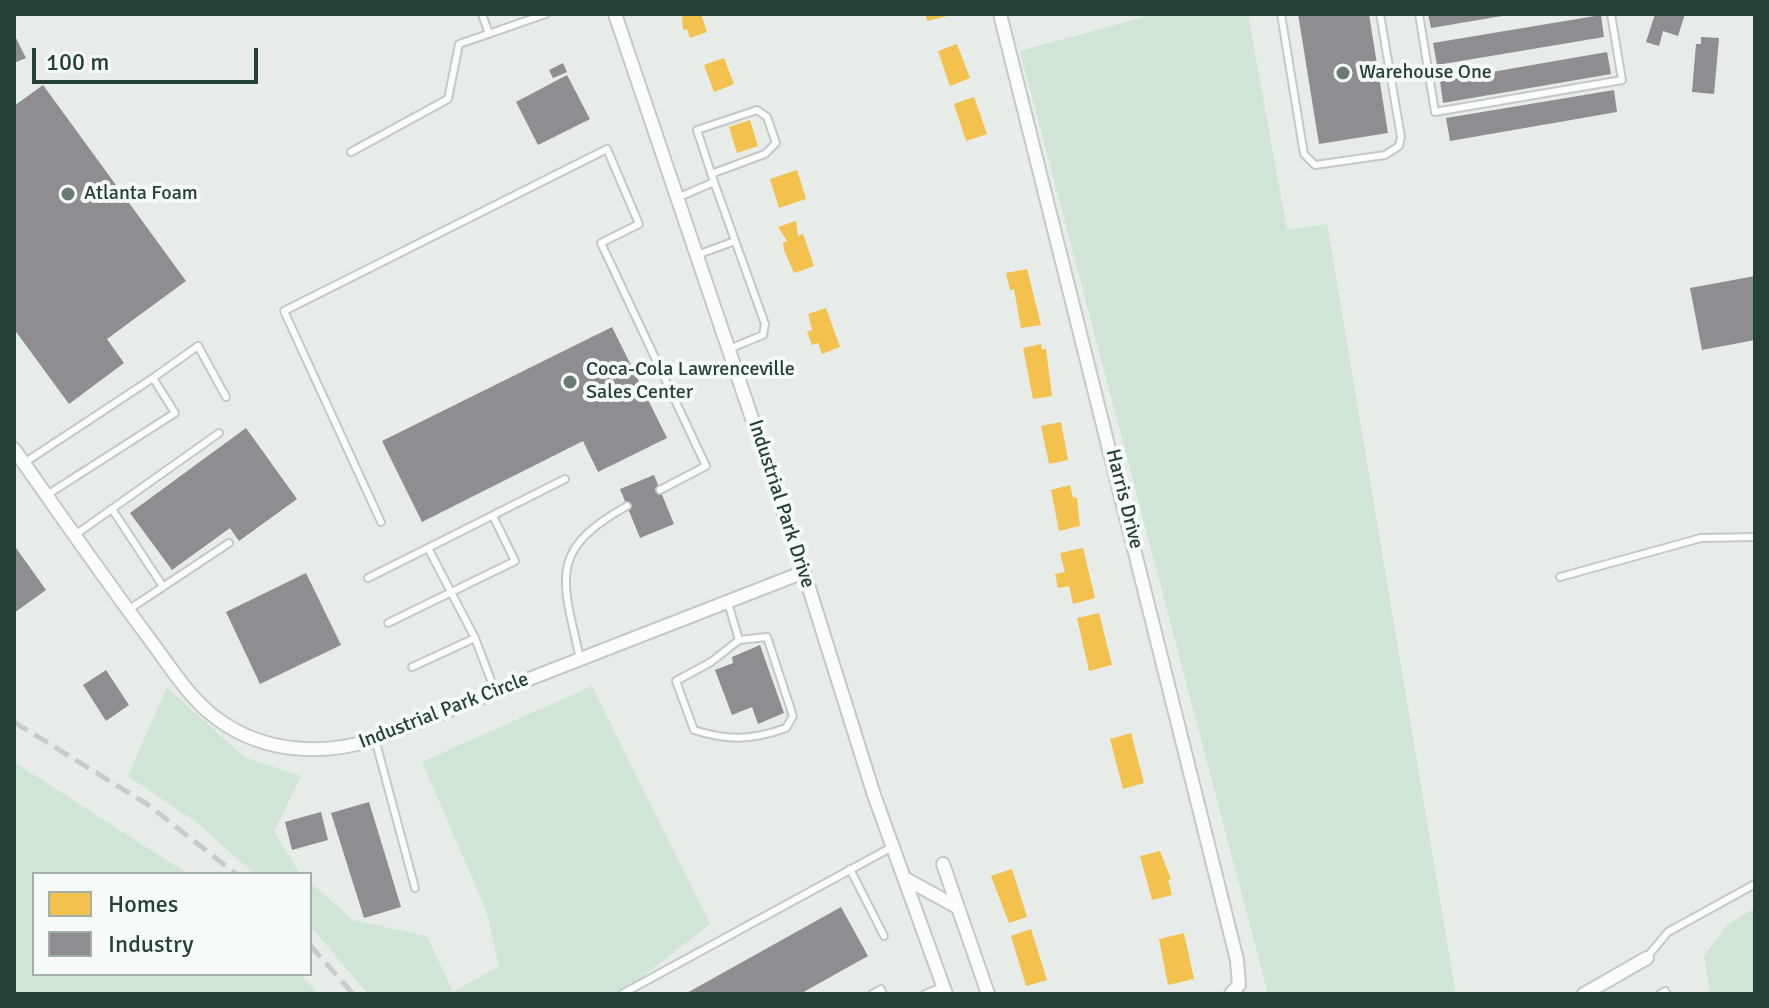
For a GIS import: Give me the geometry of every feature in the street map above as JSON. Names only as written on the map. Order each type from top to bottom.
[{"type":"street","name":"Industrial Park Drive","points":[[615,14],[804,572],[892,847],[945,990]]},
{"type":"street","name":"Harris Drive","points":[[1000,14],[1173,694],[1237,960],[1235,989]]},
{"type":"street","name":"Industrial Park Circle","points":[[14,449],[128,610],[203,707],[230,727],[258,740],[301,749],[331,750],[375,739],[726,599],[804,572]]},
{"type":"street","points":[[943,864],[988,994]]},
{"type":"street","points":[[904,878],[957,907]]},
{"type":"street","points":[[1584,994],[1647,958]]},
{"type":"lane","points":[[482,14],[489,34]]},
{"type":"lane","points":[[351,152],[448,99],[459,44],[546,14]]},
{"type":"lane","points":[[1281,14],[1304,154],[1307,162],[1315,165],[1385,155],[1399,146],[1401,137],[1380,14]]},
{"type":"lane","points":[[1419,14],[1435,112],[1622,80],[1611,14]]},
{"type":"lane","points":[[677,198],[713,178],[765,154],[776,143],[767,117],[757,110],[697,130],[713,178],[735,241],[765,324],[763,335],[729,349]]},
{"type":"lane","points":[[381,522],[284,311],[607,149],[639,224],[601,243],[706,466],[660,490]]},
{"type":"lane","points":[[697,255],[735,241]]},
{"type":"lane","points":[[24,463],[198,346],[226,397]]},
{"type":"lane","points":[[47,495],[175,413],[153,378]]},
{"type":"lane","points":[[75,535],[219,433]]},
{"type":"lane","points":[[368,578],[565,479]]},
{"type":"lane","points":[[580,659],[563,580],[573,549],[593,525],[627,506]]},
{"type":"lane","points":[[112,509],[162,585]]},
{"type":"lane","points":[[388,623],[515,561],[493,516]]},
{"type":"lane","points":[[1560,577],[1701,538],[1755,537]]},
{"type":"lane","points":[[128,610],[229,543]]},
{"type":"lane","points":[[428,548],[475,638],[495,691]]},
{"type":"lane","points":[[726,599],[739,640]]},
{"type":"lane","points":[[767,637],[793,716],[786,728],[762,737],[718,738],[694,730],[676,681],[711,662],[739,640],[767,637]]},
{"type":"lane","points":[[412,667],[475,638]]},
{"type":"lane","points":[[375,739],[415,888]]},
{"type":"lane","points":[[622,994],[892,847]]},
{"type":"lane","points":[[850,869],[884,936]]},
{"type":"lane","points":[[1647,958],[1668,932],[1755,884]]},
{"type":"lane","points":[[872,994],[881,989],[883,994]]},
{"type":"lane","points":[[925,994],[945,990]]},
{"type":"lane","points":[[1660,994],[1665,991],[1667,994]]},
{"type":"green space","points":[[1155,14],[1248,14],[1287,230],[1327,224],[1456,994],[1268,994],[1020,51]]},
{"type":"green space","points":[[592,686],[710,924],[621,994],[368,994],[312,928],[312,884],[353,920],[427,936],[453,992],[499,966],[486,910],[422,762]]},
{"type":"green space","points":[[167,687],[244,757],[301,776],[274,831],[299,872],[253,872],[196,822],[128,776]]},
{"type":"green space","points":[[14,762],[185,872],[32,872],[32,976],[302,976],[318,994],[14,994]]},
{"type":"green space","points":[[1755,908],[1755,994],[1710,994],[1704,956],[1727,925]]},
{"type":"building: Homes","points":[[682,14],[701,14],[707,32],[690,38],[687,29],[683,30]]},
{"type":"building: Homes","points":[[926,14],[950,14],[951,15],[927,21]]},
{"type":"building: Homes","points":[[957,44],[970,78],[950,86],[938,51]]},
{"type":"building: Homes","points":[[724,58],[734,84],[714,92],[704,65]]},
{"type":"building: Homes","points":[[974,97],[987,134],[966,141],[954,104]]},
{"type":"building: Homes","points":[[750,120],[758,146],[737,153],[729,127]]},
{"type":"building: Homes","points":[[797,170],[806,199],[779,208],[770,179]]},
{"type":"building: Homes","points":[[796,221],[798,236],[803,234],[814,266],[794,273],[784,250],[783,243],[787,241],[778,227]]},
{"type":"building: Homes","points":[[1027,269],[1041,325],[1021,328],[1014,289],[1010,290],[1006,273]]},
{"type":"building: Homes","points":[[826,308],[840,347],[822,354],[818,343],[812,345],[807,332],[812,330],[808,314]]},
{"type":"building: Homes","points":[[1041,344],[1042,349],[1046,349],[1052,396],[1033,399],[1023,348]]},
{"type":"building: Homes","points":[[1061,422],[1068,460],[1049,464],[1041,426]]},
{"type":"building: Homes","points":[[1070,485],[1073,498],[1077,497],[1080,526],[1059,531],[1051,490]]},
{"type":"building: Homes","points":[[1083,548],[1095,598],[1073,604],[1069,586],[1058,588],[1055,574],[1065,572],[1060,553]]},
{"type":"building: Homes","points":[[1099,613],[1112,665],[1089,671],[1077,618]]},
{"type":"building: Homes","points":[[1131,733],[1144,783],[1123,789],[1110,739]]},
{"type":"building: Homes","points":[[1160,851],[1171,879],[1168,880],[1172,895],[1152,900],[1140,856]]},
{"type":"building: Homes","points":[[1012,869],[1027,917],[1009,923],[991,876]]},
{"type":"building: Homes","points":[[1031,929],[1047,980],[1026,986],[1011,936]]},
{"type":"building: Homes","points":[[1184,933],[1194,979],[1168,985],[1159,939]]},
{"type":"building: Industry","name":"Warehouse One","points":[[1298,14],[1369,14],[1388,133],[1319,144]]},
{"type":"building: Industry","points":[[1428,14],[1502,14],[1502,16],[1431,28]]},
{"type":"building: Industry","points":[[1655,14],[1685,14],[1678,36],[1663,31],[1659,46],[1646,42]]},
{"type":"building: Industry","points":[[1601,15],[1604,37],[1437,65],[1433,43]]},
{"type":"building: Industry","points":[[1701,37],[1719,38],[1714,94],[1692,92],[1696,44],[1701,44]]},
{"type":"building: Industry","points":[[16,38],[26,58],[14,63],[14,40]]},
{"type":"building: Industry","points":[[1607,52],[1611,74],[1443,103],[1440,81]]},
{"type":"building: Industry","points":[[563,63],[567,72],[553,78],[549,70]]},
{"type":"building: Industry","points":[[567,75],[590,119],[538,145],[516,102]]},
{"type":"building: Industry","name":"Atlanta Foam","points":[[43,85],[186,281],[107,339],[124,363],[69,404],[14,329],[14,106]]},
{"type":"building: Industry","points":[[1614,90],[1617,112],[1450,141],[1446,118]]},
{"type":"building: Industry","points":[[1755,276],[1755,340],[1702,350],[1690,288]]},
{"type":"building: Industry","name":"Coca-Cola Lawrenceville Sales Center","points":[[612,327],[667,438],[598,472],[583,441],[422,522],[382,441]]},
{"type":"building: Industry","points":[[246,428],[297,499],[239,541],[230,528],[172,570],[130,513]]},
{"type":"building: Industry","points":[[654,475],[674,524],[640,538],[620,489]]},
{"type":"building: Industry","points":[[14,545],[46,590],[14,613]]},
{"type":"building: Industry","points":[[306,573],[341,645],[260,684],[226,612]]},
{"type":"building: Industry","points":[[760,645],[784,713],[758,724],[752,707],[732,715],[715,670],[733,663],[732,657]]},
{"type":"building: Industry","points":[[106,670],[129,705],[106,721],[83,685]]},
{"type":"building: Industry","points":[[369,802],[401,907],[364,918],[331,813]]},
{"type":"building: Industry","points":[[321,812],[328,840],[292,850],[285,822]]},
{"type":"building: Industry","points":[[841,907],[868,956],[800,994],[685,994]]},
{"type":"railway","points":[[14,722],[147,804],[233,872]]},
{"type":"railway","points":[[312,947],[353,994]]},
{"type":"place","name":"Warehouse One","points":[[1343,73]]},
{"type":"place","name":"Atlanta Foam","points":[[68,194]]},
{"type":"place","name":"Coca-Cola Lawrenceville Sales Center","points":[[570,382]]}]
